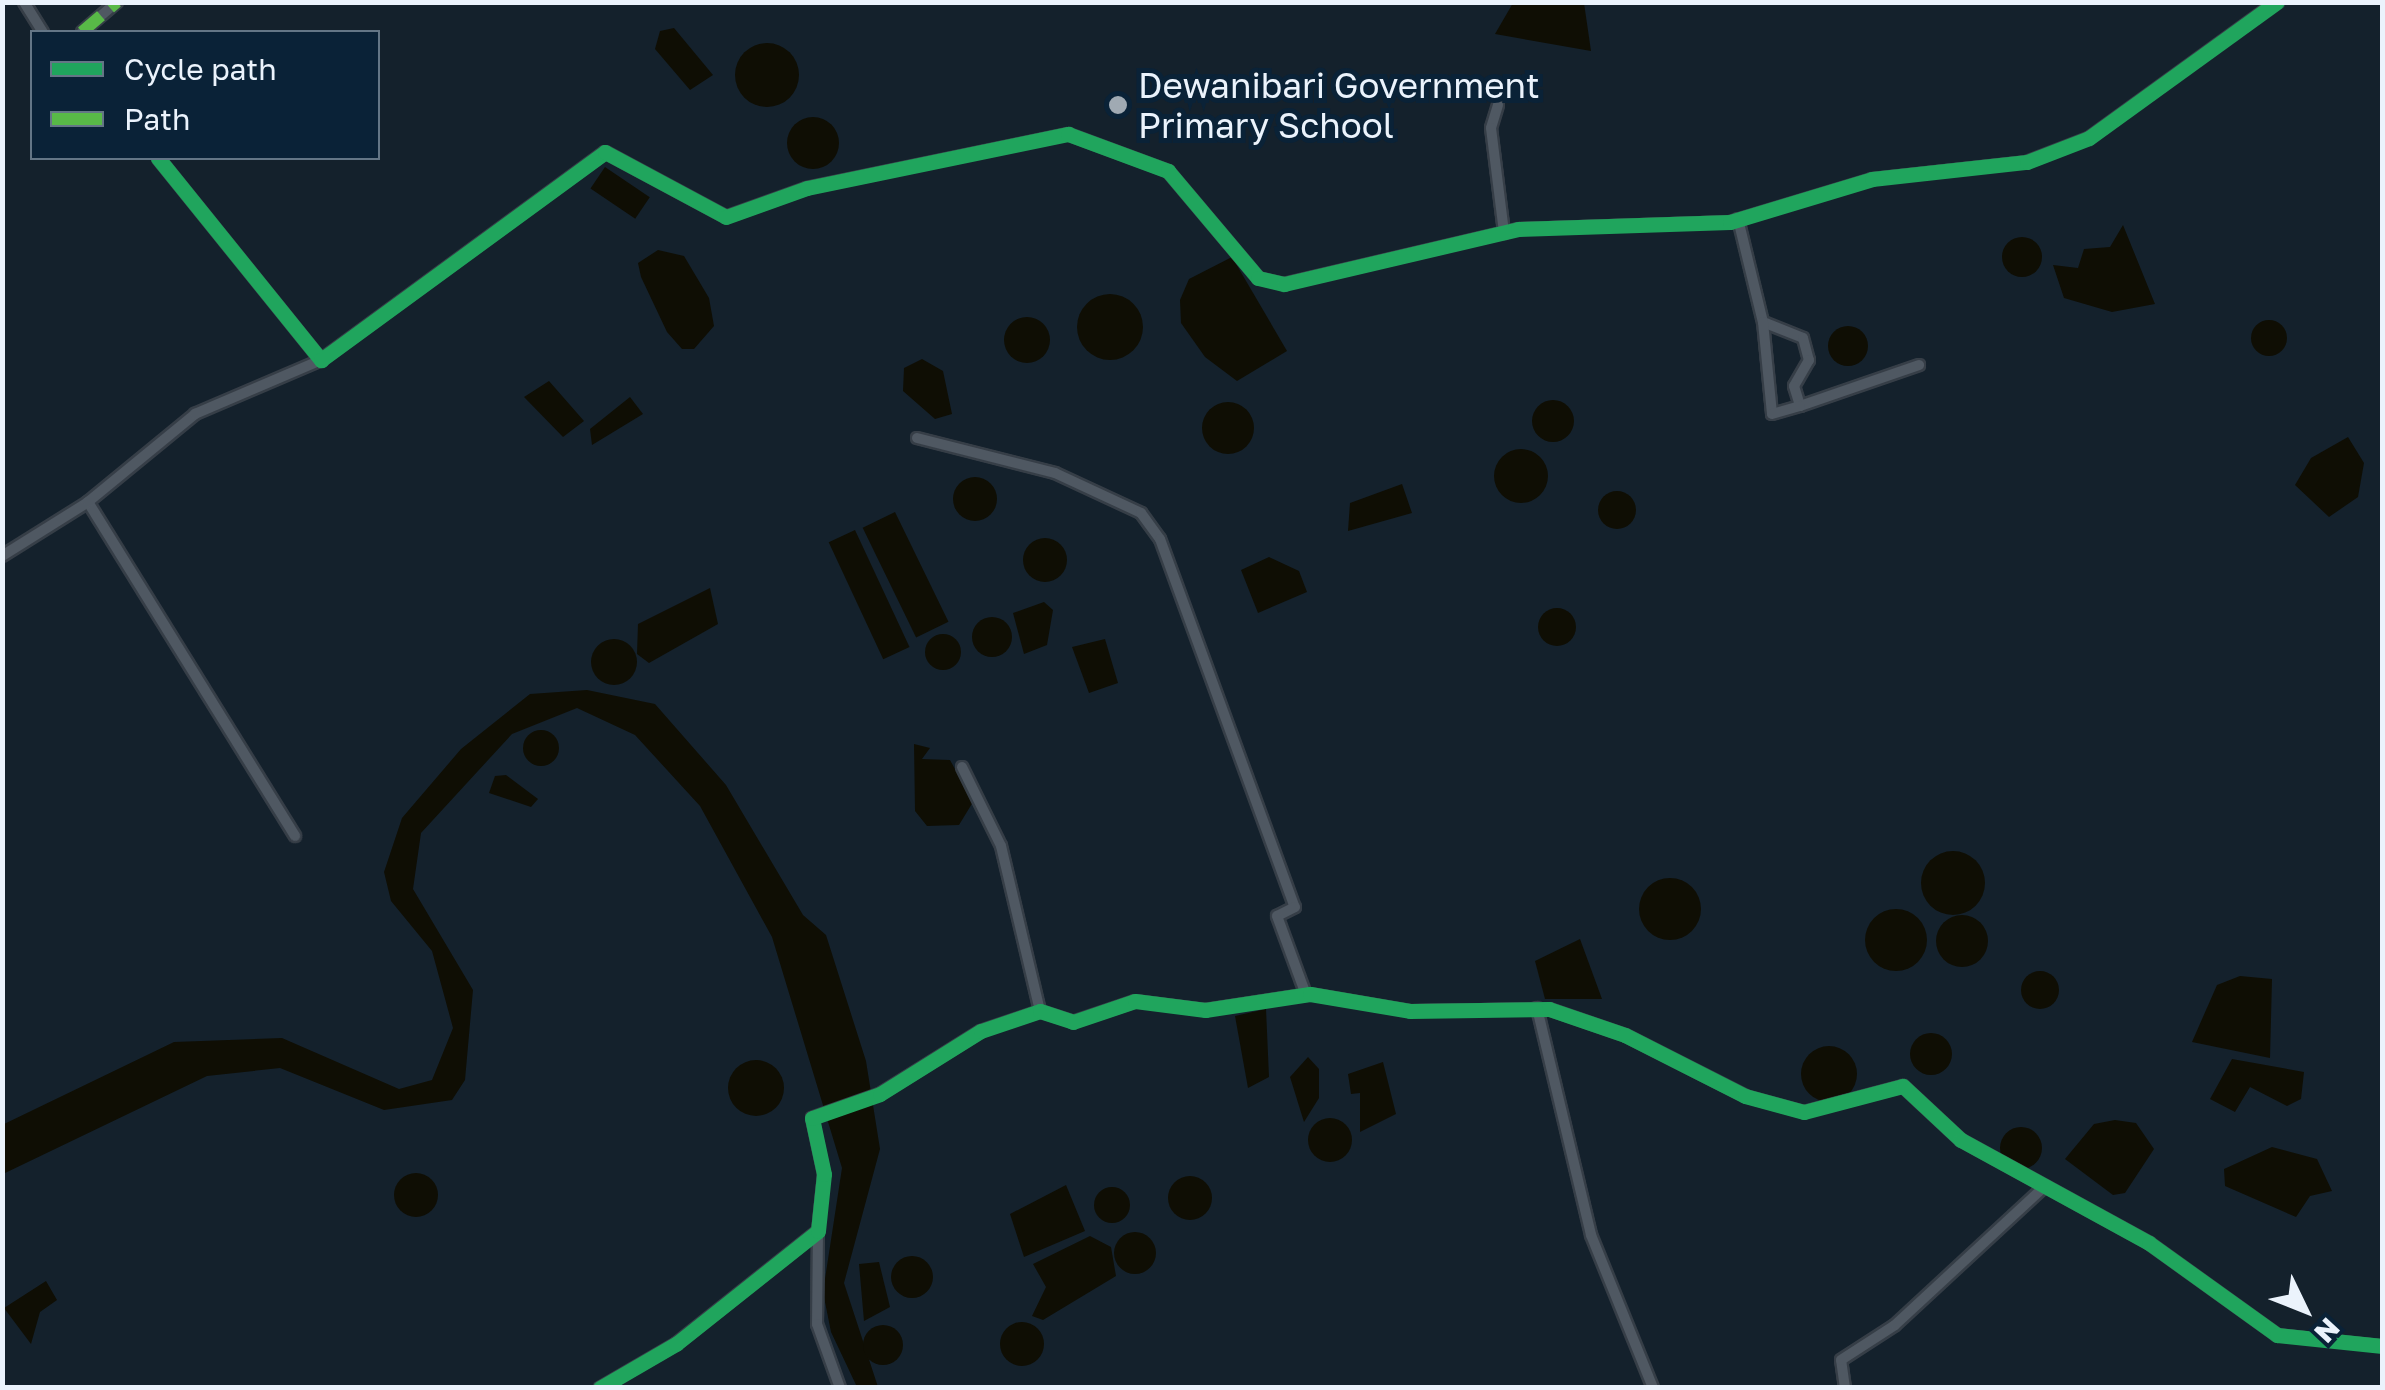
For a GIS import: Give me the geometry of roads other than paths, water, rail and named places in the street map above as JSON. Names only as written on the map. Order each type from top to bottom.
[{"type":"street","points":[[24,2],[42,30]]},
{"type":"street","points":[[84,30],[117,2]]},
{"type":"street","points":[[2,556],[88,502],[195,414],[321,360],[606,152],[726,217],[807,188],[1068,134],[1168,170],[1268,285],[1504,232],[1738,219],[1872,179],[1996,169],[2073,144],[2277,2]]},
{"type":"street","points":[[1498,105],[1492,128],[1504,232]]},
{"type":"street","points":[[160,160],[321,360]]},
{"type":"street","points":[[1738,219],[1764,322],[1772,414],[1919,365]]},
{"type":"street","points":[[1764,322],[1803,338],[1809,360],[1794,386],[1800,406]]},
{"type":"street","points":[[917,438],[1055,473],[1140,514],[1160,539],[1295,908],[1277,916],[1306,995]]},
{"type":"street","points":[[88,502],[295,836]]},
{"type":"street","points":[[962,767],[1001,846],[1040,1011]]},
{"type":"street","points":[[840,1388],[817,1324],[818,1232],[824,1174],[812,1118],[880,1094],[941,1050],[1040,1011],[1074,1022],[1135,1002],[1194,1010],[1306,995],[1410,1011],[1537,1008],[1804,1112],[1903,1086],[1961,1140],[2041,1190],[2149,1243],[2278,1335],[2382,1346]]},
{"type":"street","points":[[1537,1008],[1591,1234],[1653,1388]]},
{"type":"street","points":[[1845,1388],[1841,1360],[1895,1325],[2041,1190]]},
{"type":"street","points":[[600,1388],[676,1344],[818,1232]]},
{"type":"place","name":"Dewanibari Government Primary School","points":[[1118,105]]}]
